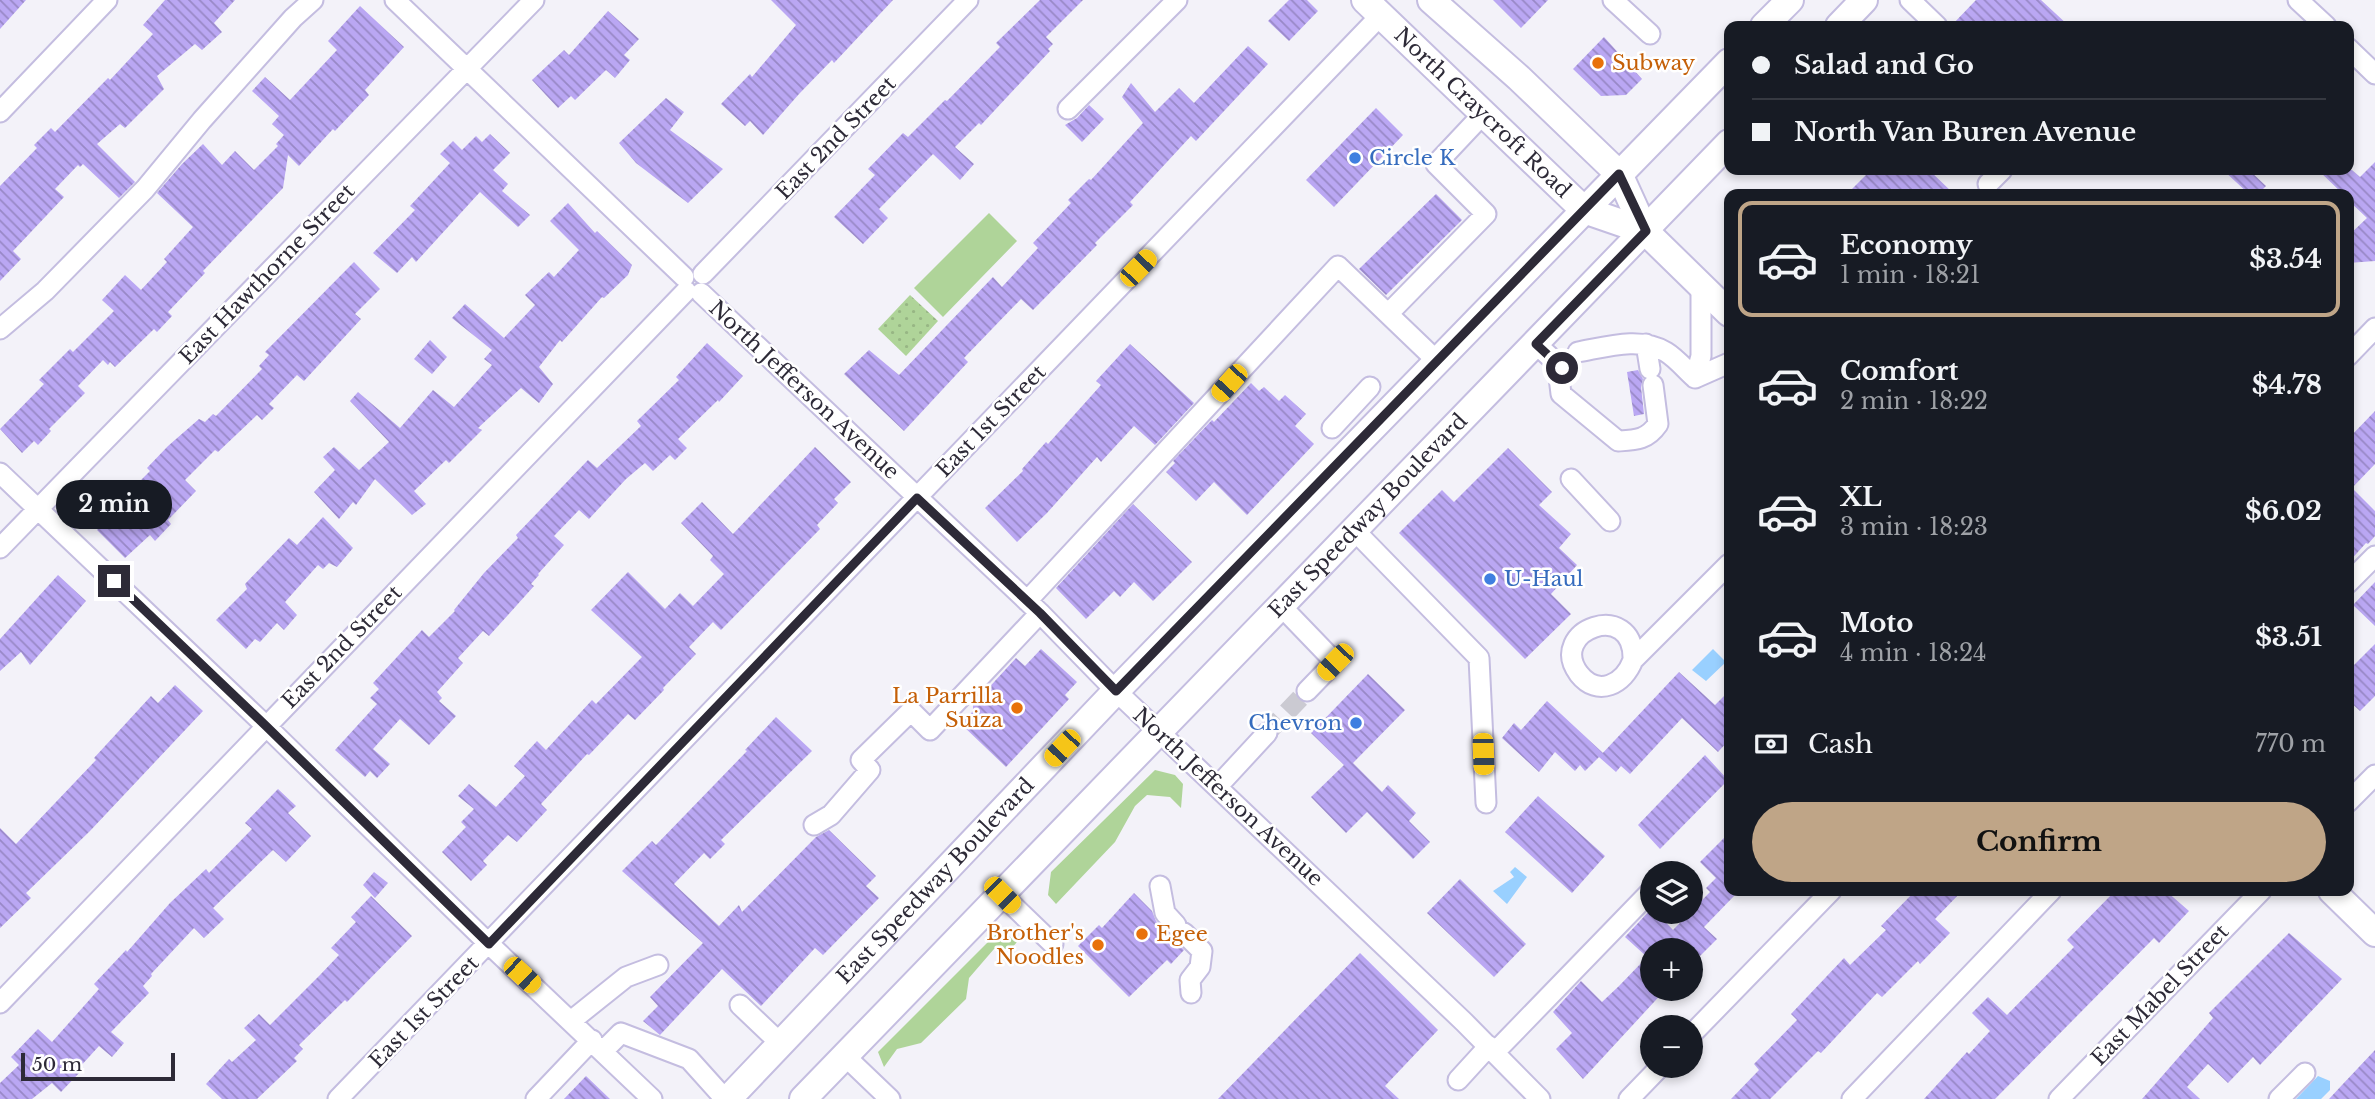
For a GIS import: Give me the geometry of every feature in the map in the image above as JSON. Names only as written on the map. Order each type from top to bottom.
[{"type":"main road","name":"North Craycroft Road","points":[[1431,0],[1519,78],[1619,174],[1646,231],[1724,308]]},
{"type":"main road","points":[[1769,21],[1790,0]]},
{"type":"main road","points":[[1844,21],[1864,0]]},
{"type":"main road","name":"North Craycroft Road","points":[[1373,7],[1584,210],[1646,231]]},
{"type":"main road","name":"East Speedway Boulevard","points":[[727,1099],[1116,691],[1724,67]]},
{"type":"main road","name":"East Speedway Boulevard","points":[[803,1099],[1724,148]]},
{"type":"main road","points":[[2337,896],[2375,933]]},
{"type":"street","points":[[0,112],[107,0]]},
{"type":"street","points":[[0,329],[45,291],[145,189],[211,110],[293,18],[313,0]]},
{"type":"street","name":"North Jefferson Avenue","points":[[395,0],[1033,607],[1158,732],[1492,1049],[1540,1099]]},
{"type":"street","name":"East Hawthorne Street","points":[[0,548],[534,0]]},
{"type":"street","name":"East 2nd Street","points":[[0,1003],[968,0]]},
{"type":"street","points":[[1068,109],[1177,0]]},
{"type":"street","points":[[1613,0],[1650,34]]},
{"type":"street","points":[[1910,0],[1932,21]]},
{"type":"street","points":[[2298,0],[2321,21]]},
{"type":"street","name":"East 1st Street","points":[[338,1099],[917,498],[1373,7]]},
{"type":"street","points":[[2354,54],[2375,74]]},
{"type":"street","points":[[1388,314],[1486,214],[1436,164],[1484,113]]},
{"type":"street","points":[[814,825],[831,815],[870,770],[861,760],[911,710],[930,730],[1033,607],[1338,266],[1437,360]]},
{"type":"street","points":[[1695,379],[1701,356],[1701,286]]},
{"type":"street","points":[[2354,349],[2375,328]]},
{"type":"street","points":[[1536,344],[1561,372],[1561,394],[1618,441],[1640,440],[1658,424],[1646,344]]},
{"type":"street","points":[[1578,352],[1621,344],[1646,344],[1666,352],[1695,379]]},
{"type":"street","points":[[1695,379],[1724,365]]},
{"type":"street","points":[[1332,428],[1370,387]]},
{"type":"street","points":[[0,473],[652,1099]]},
{"type":"street","points":[[1572,479],[1610,521]]},
{"type":"street","points":[[1355,531],[1479,658],[1486,803]]},
{"type":"street","points":[[2354,577],[2375,556]]},
{"type":"street","points":[[1633,660],[1724,569]]},
{"type":"street","points":[[1282,607],[1335,662],[1307,691]]},
{"type":"street","points":[[1217,787],[1267,733]]},
{"type":"street","points":[[2354,796],[2375,775]]},
{"type":"street","points":[[1160,886],[1165,913],[1202,951],[1200,967],[1190,980],[1191,993]]},
{"type":"street","points":[[1002,895],[1053,944]]},
{"type":"street","points":[[1703,1023],[1826,896]]},
{"type":"street","points":[[1852,1099],[2046,896]]},
{"type":"street","name":"East Mabel Street","points":[[2059,1099],[2257,896]]},
{"type":"street","points":[[1458,1080],[1640,902]]},
{"type":"street","points":[[571,1021],[626,977],[658,965]]},
{"type":"street","points":[[740,1005],[780,1043]]},
{"type":"street","points":[[536,1099],[598,1045],[621,1033],[689,1059],[727,1099]]},
{"type":"street","points":[[845,1056],[890,1099]]},
{"type":"street","points":[[2279,1099],[2305,1073]]},
{"type":"street","points":[[1629,1099],[1649,1078]]},
{"type":"green space","points":[[989,213],[1017,241],[943,317],[914,288]]},
{"type":"green space","points":[[910,295],[938,321],[906,356],[878,329]]},
{"type":"green space","points":[[1155,770],[1175,775],[1183,784],[1181,808],[1170,797],[1147,795],[1135,806],[1115,842],[1056,904],[1048,895],[1051,872]]},
{"type":"green space","points":[[1000,930],[1017,942],[1011,949],[994,949],[969,978],[966,999],[921,1043],[897,1049],[884,1067],[878,1052]]},
{"type":"water","points":[[1713,649],[1724,660],[1724,664],[1706,681],[1692,670]]},
{"type":"water","points":[[1515,867],[1527,877],[1507,904],[1493,891],[1514,877],[1510,872]]},
{"type":"water","points":[[2318,1076],[2330,1081],[2330,1090],[2321,1099],[2296,1099]]},
{"type":"building","points":[[0,0],[26,0],[0,29]]},
{"type":"building","points":[[165,0],[235,0],[214,23],[222,32],[202,50],[195,44],[157,76],[164,89],[125,128],[120,124],[97,144],[135,182],[119,198],[83,164],[80,167],[78,165],[55,189],[64,197],[13,251],[21,259],[0,281],[0,186],[37,148],[34,145],[51,128],[55,132],[108,78],[110,80],[153,34],[143,25]]},
{"type":"building","points":[[771,0],[893,0],[834,63],[832,60],[799,94],[763,135],[750,121],[745,126],[721,104],[750,74],[752,77],[796,25]]},
{"type":"building","points":[[1040,0],[1083,0],[1046,37],[1053,44],[1048,49],[1050,51],[981,125],[979,123],[955,147],[974,164],[960,180],[933,154],[879,209],[888,218],[863,244],[834,217],[875,175],[868,169],[903,133],[908,137],[947,101],[1000,47],[996,43]]},
{"type":"building","points":[[1289,0],[1307,0],[1318,11],[1289,41],[1268,21]]},
{"type":"building","points":[[1493,0],[1548,0],[1521,28]]},
{"type":"building","points":[[1976,0],[2041,0],[2064,21],[1956,21]]},
{"type":"building","points":[[360,6],[404,47],[365,90],[369,95],[299,166],[288,155],[283,188],[203,271],[205,273],[168,312],[172,316],[157,332],[154,329],[115,367],[103,360],[78,386],[85,393],[49,429],[51,431],[38,445],[34,441],[22,453],[0,429],[44,384],[39,380],[70,349],[73,352],[114,311],[102,300],[125,275],[141,290],[167,262],[164,259],[193,227],[157,193],[203,144],[222,165],[235,151],[254,170],[278,146],[276,144],[284,135],[272,124],[279,116],[252,91],[265,77],[290,100],[337,50],[328,41]]},
{"type":"building","points":[[608,11],[639,39],[624,55],[630,60],[615,78],[606,70],[575,100],[571,96],[558,108],[532,80],[564,50],[569,55]]},
{"type":"building","points":[[1604,37],[1642,79],[1626,95],[1601,96],[1573,69]]},
{"type":"building","points":[[1248,46],[1268,64],[1196,141],[1191,136],[1130,202],[1133,205],[1095,243],[1097,245],[1033,310],[1021,299],[964,358],[968,362],[904,431],[844,374],[869,350],[899,375],[993,277],[1002,287],[1038,248],[1033,243],[1071,203],[1068,200],[1091,180],[1143,123],[1122,97],[1131,83],[1155,112],[1179,88],[1194,103]]},
{"type":"building","points":[[666,98],[684,112],[670,130],[723,169],[688,203],[636,163],[619,143]]},
{"type":"building","points":[[1089,105],[1104,119],[1082,142],[1065,125],[1077,118]]},
{"type":"building","name":"Circle K","points":[[1376,108],[1403,135],[1334,207],[1306,180]]},
{"type":"building","points":[[490,134],[510,153],[493,170],[508,184],[502,191],[530,215],[518,227],[480,192],[416,262],[412,257],[397,273],[373,253],[415,210],[410,206],[450,163],[440,154],[453,141],[462,150],[476,136],[482,142]]},
{"type":"building","points":[[2375,162],[2375,261],[2354,263],[2354,230],[2367,218],[2354,206],[2354,189],[2338,189],[2323,175],[2354,175],[2354,172],[2360,177]]},
{"type":"building","points":[[1866,175],[1934,175],[1949,189],[1852,189]]},
{"type":"building","points":[[2228,175],[2254,175],[2266,186],[2263,189],[2244,189]]},
{"type":"building","name":"Circle K","points":[[1436,194],[1462,220],[1386,295],[1359,269]]},
{"type":"building","points":[[568,203],[595,233],[597,231],[632,265],[628,275],[602,297],[562,342],[560,340],[539,367],[553,384],[539,403],[521,388],[478,428],[482,430],[449,463],[446,460],[414,491],[426,504],[412,515],[375,479],[356,505],[353,502],[339,519],[314,492],[335,470],[323,457],[334,447],[359,470],[389,442],[350,401],[358,392],[400,428],[433,390],[454,407],[492,365],[484,359],[492,350],[452,318],[465,304],[504,338],[535,305],[525,295],[549,272],[554,277],[579,250],[550,221]]},
{"type":"building","points":[[354,262],[380,289],[355,314],[361,319],[304,381],[297,375],[269,404],[274,408],[262,420],[257,415],[218,452],[215,450],[185,480],[196,491],[168,520],[171,524],[155,541],[150,535],[125,558],[97,530],[138,488],[135,486],[150,471],[147,468],[168,446],[199,419],[205,422],[213,414],[216,416],[262,369],[259,366],[269,355],[265,352]]},
{"type":"building","points":[[430,340],[447,357],[432,374],[414,359]]},
{"type":"building","points":[[707,343],[743,376],[678,439],[687,448],[675,460],[670,455],[653,471],[645,463],[626,479],[589,519],[579,510],[554,536],[564,545],[538,574],[531,584],[534,586],[489,636],[483,631],[458,658],[463,663],[437,692],[442,698],[439,701],[456,716],[429,745],[400,719],[373,749],[390,764],[377,778],[370,771],[365,777],[335,750],[377,704],[370,698],[379,689],[373,683],[422,630],[429,637],[455,611],[484,573],[518,538],[516,535],[588,460],[597,468],[641,426],[637,421],[679,380],[676,377]]},
{"type":"building","points":[[1130,344],[1194,403],[1155,445],[1134,426],[1101,462],[1097,457],[1017,542],[985,508],[1023,471],[1046,442],[1048,444],[1101,385],[1096,381]]},
{"type":"building","points":[[1638,370],[1643,379],[1641,387],[1644,414],[1634,416],[1627,372]]},
{"type":"building","points":[[1251,383],[1259,391],[1264,387],[1279,401],[1285,395],[1306,414],[1295,426],[1314,444],[1247,515],[1214,482],[1196,501],[1166,472],[1212,420],[1214,422]]},
{"type":"building","points":[[2375,411],[2375,464],[2354,486],[2354,433]]},
{"type":"building","points":[[815,447],[851,482],[834,499],[838,503],[817,525],[820,529],[721,630],[713,622],[689,647],[696,654],[664,690],[635,720],[628,714],[589,755],[587,754],[541,804],[547,810],[517,842],[508,835],[483,861],[487,865],[471,881],[442,852],[466,827],[461,822],[474,809],[458,796],[469,784],[496,807],[525,776],[514,766],[537,741],[546,750],[592,700],[596,704],[642,657],[591,610],[628,572],[665,609],[680,593],[693,606],[724,574],[710,560],[713,556],[681,523],[702,502],[733,534]]},
{"type":"building","name":"U-Haul","points":[[1508,448],[1552,492],[1539,505],[1571,534],[1559,548],[1577,565],[1551,594],[1571,614],[1525,659],[1399,533],[1442,490],[1454,502]]},
{"type":"building","points":[[2354,490],[2375,511],[2375,536],[2354,556]]},
{"type":"building","points":[[1133,504],[1192,562],[1153,601],[1134,582],[1120,597],[1114,591],[1086,619],[1056,588]]},
{"type":"building","points":[[323,517],[353,548],[337,567],[329,563],[323,569],[318,565],[285,602],[297,615],[284,630],[277,623],[260,642],[255,639],[246,649],[216,620],[247,589],[245,584],[289,538],[297,545]]},
{"type":"building","points":[[58,575],[86,601],[30,665],[21,652],[0,671],[0,639]]},
{"type":"building","points":[[2375,582],[2375,626],[2354,606]]},
{"type":"building","points":[[2375,644],[2375,696],[2360,711],[2354,706],[2354,665]]},
{"type":"building","name":"La Parrilla Suiza","points":[[1041,649],[1077,682],[1065,695],[1069,699],[1006,767],[961,724],[973,711],[973,705],[1016,658],[1025,666]]},
{"type":"building","points":[[1679,672],[1715,705],[1724,696],[1724,745],[1718,752],[1682,718],[1630,774],[1621,766],[1616,772],[1599,757]]},
{"type":"building","points":[[1368,674],[1405,710],[1353,763],[1382,792],[1388,785],[1416,813],[1409,821],[1430,842],[1413,859],[1367,812],[1346,833],[1311,797],[1344,765],[1311,733]]},
{"type":"building","points":[[175,685],[203,711],[90,831],[26,893],[31,898],[0,928],[0,828],[16,844],[96,760],[94,758],[151,696],[158,703]]},
{"type":"building","points":[[1547,701],[1603,753],[1585,771],[1580,765],[1575,771],[1555,752],[1539,772],[1502,738],[1514,723],[1521,730]]},
{"type":"building","points":[[776,717],[812,751],[721,840],[725,844],[710,859],[704,853],[674,884],[719,926],[739,905],[742,912],[816,837],[829,830],[876,876],[866,886],[879,898],[823,955],[815,948],[761,1006],[722,969],[660,1035],[643,1021],[658,1006],[650,997],[703,943],[622,871],[652,841],[656,845]]},
{"type":"building","points":[[1705,755],[1724,776],[1724,784],[1660,849],[1638,825]]},
{"type":"building","points":[[278,789],[296,806],[288,813],[311,836],[286,862],[273,850],[213,908],[224,919],[204,938],[194,928],[151,974],[143,986],[149,993],[111,1032],[124,1043],[112,1057],[99,1046],[61,1092],[52,1083],[32,1099],[0,1099],[0,1083],[19,1065],[11,1057],[38,1029],[52,1042],[99,989],[94,984],[126,950],[127,952],[170,903],[206,869],[209,873],[252,829],[245,823]]},
{"type":"building","points":[[1538,796],[1605,856],[1572,893],[1505,832]]},
{"type":"building","points":[[1724,838],[1724,896],[1734,896],[1704,927],[1717,939],[1703,953],[1703,938],[1640,938],[1640,951],[1625,937],[1640,921],[1640,924],[1667,924],[1673,930],[1679,924],[1703,924],[1703,899],[1710,892],[1706,888],[1716,878],[1701,861]]},
{"type":"building","points":[[374,872],[388,883],[375,898],[363,885]]},
{"type":"building","points":[[1460,879],[1526,944],[1494,977],[1427,913]]},
{"type":"building","points":[[1134,893],[1184,950],[1171,964],[1167,960],[1129,997],[1078,946],[1099,925],[1102,928]]},
{"type":"building","points":[[371,896],[412,936],[347,1002],[345,1000],[299,1045],[303,1049],[294,1058],[297,1061],[257,1099],[222,1099],[206,1084],[229,1059],[232,1062],[256,1040],[244,1028],[259,1014],[270,1025],[320,975],[339,955],[331,948],[356,922],[351,917]]},
{"type":"building","points":[[1910,896],[1957,896],[1935,919],[1950,933],[1882,997],[1877,993],[1821,1053],[1818,1051],[1770,1099],[1731,1099],[1759,1070],[1754,1064],[1797,1020],[1791,1014],[1844,958],[1850,965],[1886,930],[1881,926]]},
{"type":"building","points":[[2110,896],[2172,896],[2189,911],[2159,943],[2154,938],[1995,1099],[1924,1099],[1990,1031],[1972,1013],[1988,997],[2007,1015],[2074,947],[2067,940]]},
{"type":"building","points":[[2289,933],[2342,979],[2260,1065],[2253,1057],[2228,1083],[2208,1064],[2187,1087],[2200,1099],[2142,1099],[2213,1018],[2209,1013]]},
{"type":"building","points":[[1360,953],[1438,1030],[1385,1086],[1399,1099],[1218,1099]]},
{"type":"building","points":[[1640,964],[1640,1001],[1655,1001],[1583,1079],[1556,1049],[1572,1033],[1553,1012],[1581,981],[1602,1002]]},
{"type":"building","points":[[2375,1050],[2375,1099],[2329,1099],[2342,1085]]},
{"type":"building","points":[[586,1076],[610,1099],[564,1099]]},
{"type":"tunnel","points":[[1267,733],[1307,691]]},
{"type":"place","name":"Subway","points":[[1598,63]]},
{"type":"place","name":"Circle K","points":[[1355,158]]},
{"type":"place","name":"U-Haul","points":[[1490,579]]},
{"type":"place","name":"La Parrilla Suiza","points":[[1017,708]]},
{"type":"place","name":"Chevron","points":[[1356,723]]},
{"type":"place","name":"Egee","points":[[1142,934]]},
{"type":"place","name":"Brother's Noodles","points":[[1098,945]]},
{"type":"route","points":[[114,581],[489,944],[917,498],[1040,613],[1116,691],[1619,174],[1646,231],[1536,344],[1562,368]]}]
